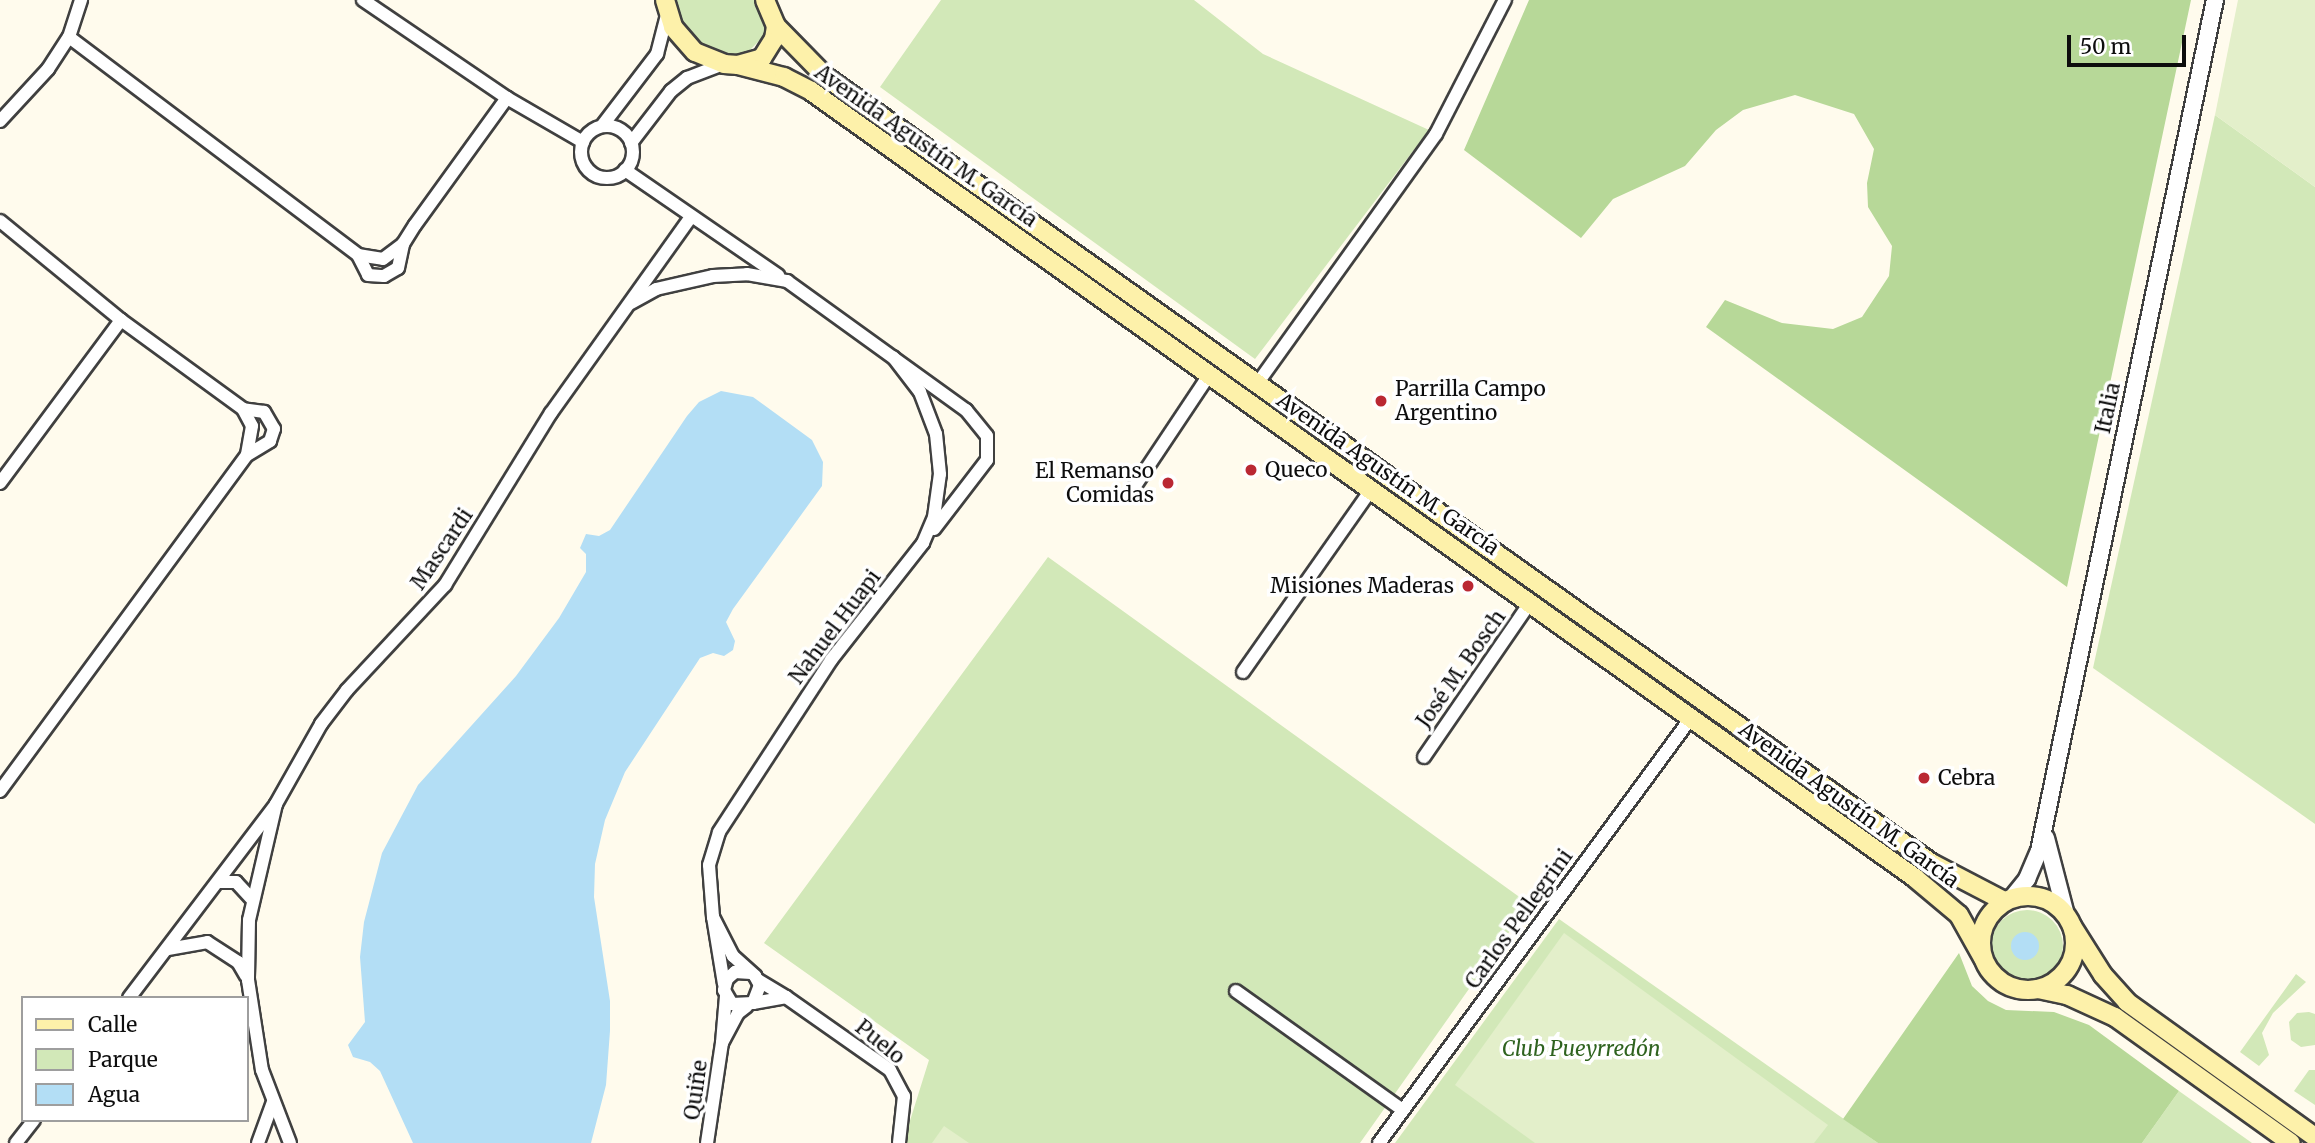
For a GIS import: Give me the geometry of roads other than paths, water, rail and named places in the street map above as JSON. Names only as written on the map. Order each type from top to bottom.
[{"type":"main road","name":"Avenida Agustín M. García","points":[[664,5],[695,52],[784,77],[811,92],[1940,897],[1959,915],[1983,958]]},
{"type":"main road","name":"Avenida Agustín M. García","points":[[771,10],[813,68],[1931,863],[2008,900]]},
{"type":"main road","points":[[731,64],[762,58],[774,39],[771,10]]},
{"type":"main road","points":[[2291,1143],[2115,1017],[2067,995],[2038,989],[2015,989],[2001,982],[1983,958],[1983,929],[2008,900],[2041,897],[2069,920],[2103,975],[2127,1002],[2315,1137]]},
{"type":"main road","points":[[2038,989],[2068,969],[2074,948],[2069,920]]},
{"type":"street","points":[[0,121],[29,93],[69,37],[81,0]]},
{"type":"street","points":[[363,0],[507,98],[583,142]]},
{"type":"street","points":[[1257,384],[1436,134],[1504,0]]},
{"type":"street","name":"Italia","points":[[2008,900],[2035,863],[2215,0]]},
{"type":"street","points":[[602,127],[616,128],[631,143],[632,157],[625,170],[610,177],[593,173],[582,159],[583,142],[602,127],[657,54],[664,5]]},
{"type":"street","points":[[69,37],[358,255],[368,275],[384,276],[398,268],[402,244],[507,98]]},
{"type":"street","points":[[631,143],[670,91],[696,74],[731,64]]},
{"type":"street","points":[[625,170],[787,281]]},
{"type":"street","name":"Mascardi","points":[[276,804],[321,724],[347,690],[445,585],[551,413],[691,217]]},
{"type":"street","points":[[0,221],[121,320],[243,409],[252,426],[247,455],[0,791]]},
{"type":"street","name":"Mascardi","points":[[628,305],[656,289],[713,276],[747,274],[787,281],[966,410],[987,436],[987,460],[923,543]]},
{"type":"street","points":[[3,474],[121,320]]},
{"type":"street","name":"Nahuel Huapi","points":[[725,990],[713,917],[709,865],[719,832],[831,660],[923,543],[934,517],[940,452],[920,392],[892,357]]},
{"type":"street","points":[[1135,486],[1209,375]]},
{"type":"street","points":[[243,409],[264,412],[274,429],[261,449],[247,455]]},
{"type":"street","points":[[1243,672],[1370,490]]},
{"type":"street","name":"José M. Bosch","points":[[1424,757],[1530,603]]},
{"type":"street","name":"Carlos Pellegrini","points":[[1379,1143],[1691,718]]},
{"type":"street","points":[[131,996],[220,882],[276,804]]},
{"type":"street","points":[[276,804],[253,900],[248,936],[248,980],[253,1032],[273,1102],[290,1143]]},
{"type":"street","name":"Italia","points":[[2043,825],[2069,920]]},
{"type":"street","points":[[220,882],[236,882],[253,900]]},
{"type":"street","points":[[197,912],[197,933],[239,962],[248,980]]},
{"type":"street","name":"Puelo","points":[[713,917],[733,956],[754,977],[890,1070],[904,1096],[899,1143]]},
{"type":"street","points":[[225,951],[241,947],[248,936]]},
{"type":"street","points":[[167,949],[207,942]]},
{"type":"street","points":[[722,1043],[738,1013],[750,1005],[759,995],[754,977],[735,972],[725,990],[737,1006],[750,1005],[786,997]]},
{"type":"street","name":"Quiñe","points":[[707,1143],[722,1043],[725,990]]},
{"type":"street","points":[[1236,991],[1403,1110]]},
{"type":"street","points":[[258,1143],[273,1102]]},
{"type":"street","points":[[16,1143],[32,1122]]},
{"type":"water","points":[[721,391],[753,397],[812,440],[823,462],[822,486],[733,609],[726,622],[735,641],[733,650],[724,656],[713,653],[700,658],[625,772],[605,820],[595,864],[594,897],[610,1001],[610,1031],[606,1085],[591,1143],[413,1143],[380,1071],[370,1062],[353,1057],[348,1045],[365,1022],[360,957],[364,922],[382,853],[418,785],[516,676],[559,618],[586,572],[586,554],[580,548],[586,534],[599,536],[610,530],[687,416],[699,402]]},
{"type":"water","points":[[2025,932],[2035,936],[2039,946],[2035,956],[2025,960],[2015,956],[2011,946],[2015,936]]},
{"type":"place","name":"Parrilla Campo Argentino","points":[[1381,401]]},
{"type":"place","name":"Queco","points":[[1251,470]]},
{"type":"place","name":"El Remanso Comidas","points":[[1168,483]]},
{"type":"place","name":"Misiones Maderas","points":[[1468,586]]},
{"type":"place","name":"Cebra","points":[[1924,778]]},
{"type":"park label","name":"Club Pueyrredón","points":[[1581,1049]]}]
